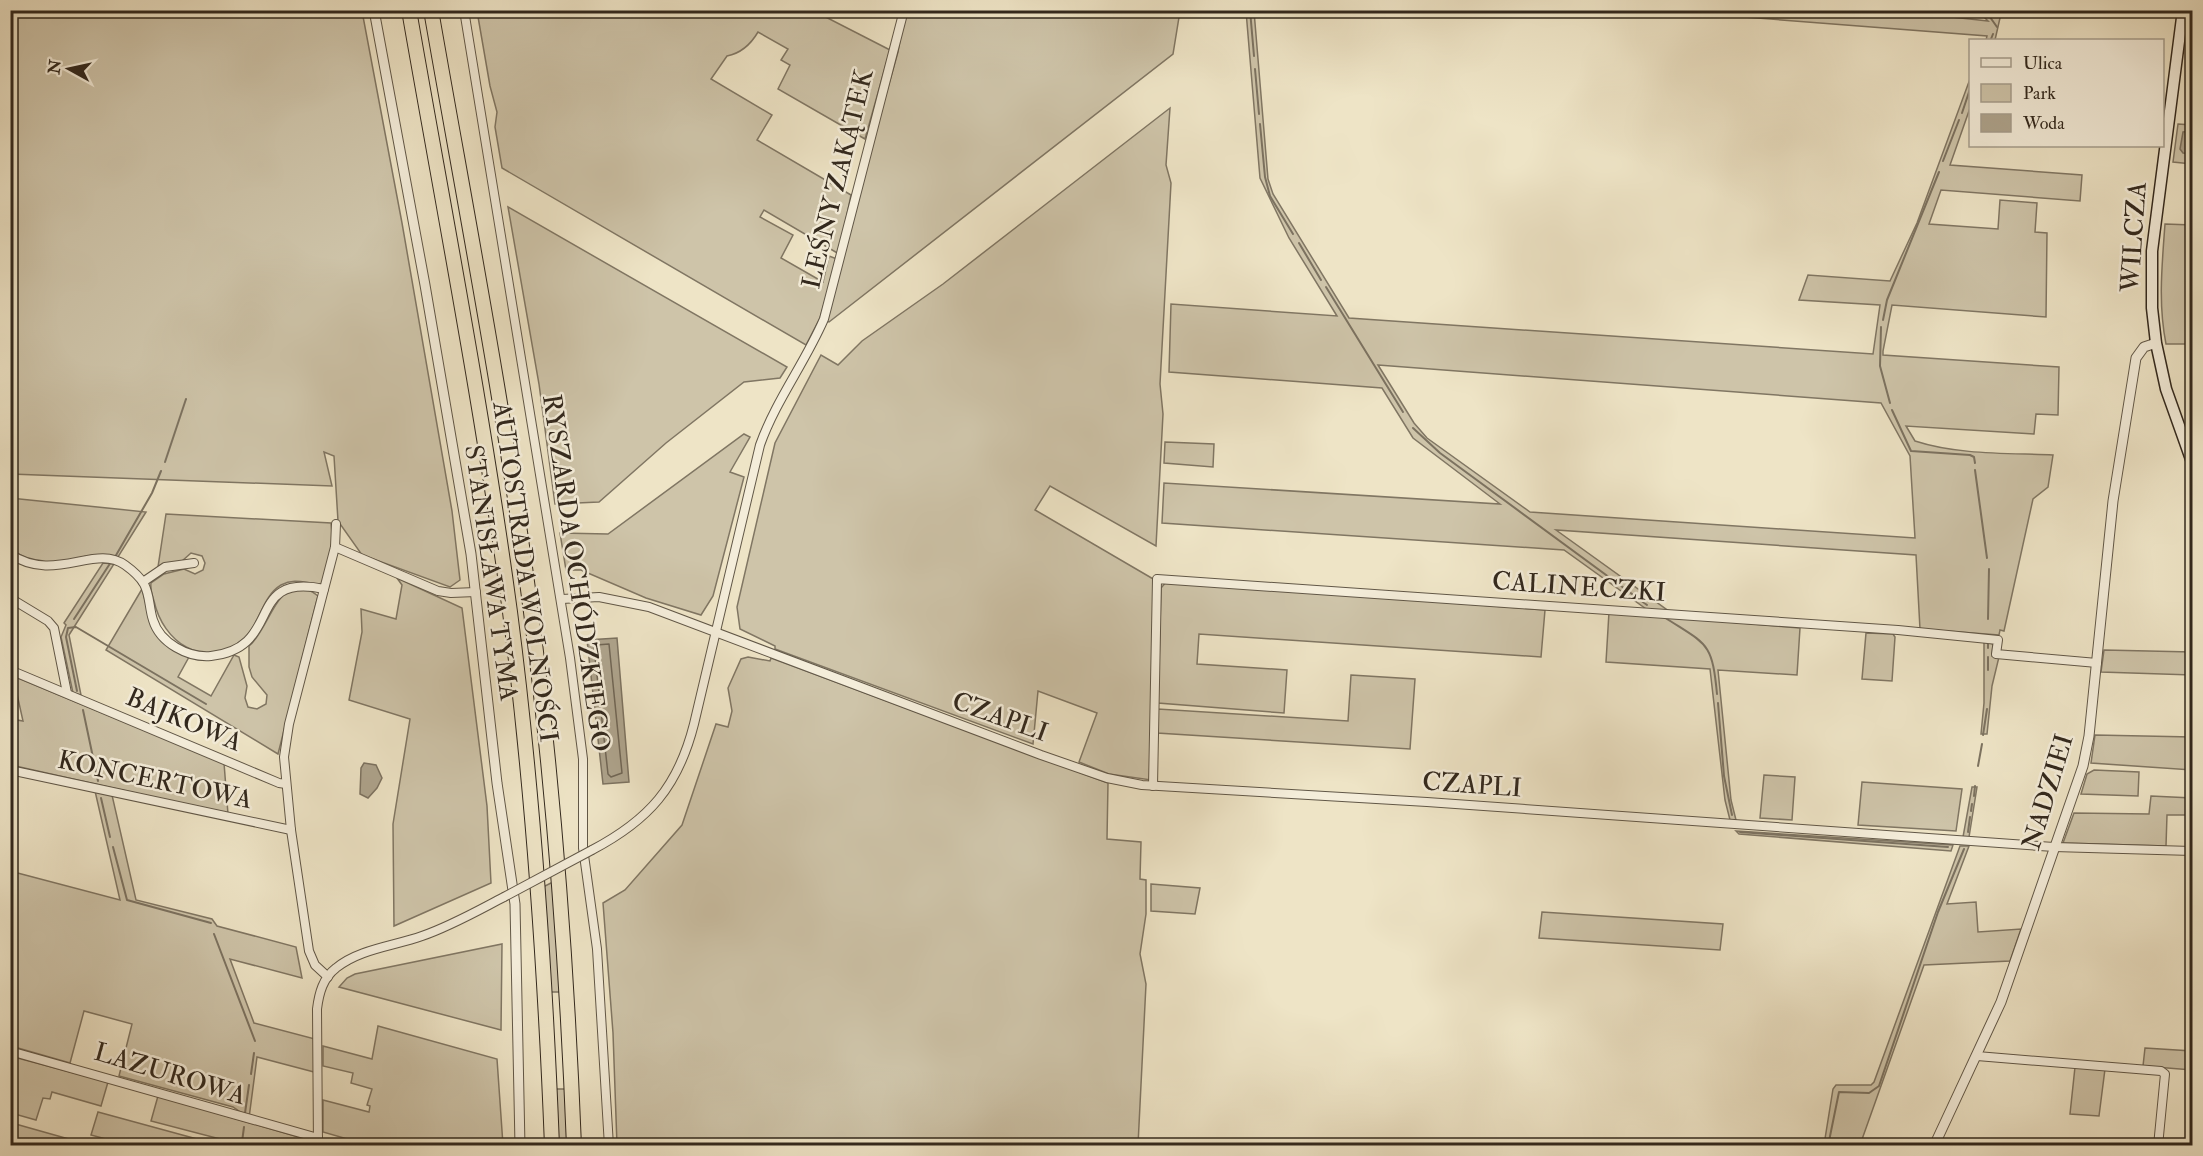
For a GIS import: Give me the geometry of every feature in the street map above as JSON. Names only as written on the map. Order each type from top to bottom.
[{"type":"highway","name":"AUTOSTRADA WOLNOŚCI","points":[[409,10],[482,427],[510,614],[539,898],[552,1146]]},
{"type":"highway","name":"AUTOSTRADA WOLNOŚCI","points":[[431,10],[495,378],[531,612],[544,720],[564,933],[574,1146]]},
{"type":"main road","name":"WILCZA","points":[[2183,10],[2152,251],[2152,308],[2156,343],[2166,389],[2193,462]]},
{"type":"street","name":"STANISŁAWA TYMA","points":[[374,10],[427,295],[476,592],[497,783],[515,904],[519,1146]]},
{"type":"street","name":"RYSZARDA OCHÓDZKIEGO","points":[[464,10],[562,599],[583,759],[583,848],[597,949],[609,1146]]},
{"type":"street","name":"LEŚNY ZAKĄTEK","points":[[328,977],[335,969],[354,957],[439,930],[592,850],[643,817],[671,784],[689,744],[760,445],[776,404],[807,356],[831,298],[854,197],[904,10]]},
{"type":"street","name":"NADZIEI","points":[[1934,1145],[2001,1002],[2083,766],[2089,736],[2113,501],[2135,360],[2141,350],[2156,343]]},
{"type":"street","points":[[318,1142],[317,1009],[319,994],[328,977],[315,965],[309,951],[291,830],[286,783],[286,740],[335,547],[336,524]]},
{"type":"street","points":[[335,547],[438,591],[476,592]]},
{"type":"street","points":[[10,554],[26,562],[44,566],[66,565],[98,558],[114,559],[124,564],[143,582],[157,629],[181,651],[208,656],[230,652],[249,641],[276,594],[285,588],[297,585],[324,590]]},
{"type":"street","points":[[143,582],[165,567],[194,563]]},
{"type":"street","name":"CALINECZKI","points":[[1154,786],[1157,579],[1898,630],[1998,640],[1996,654],[2097,663]]},
{"type":"street","name":"CZAPLI","points":[[562,599],[599,597],[634,603],[1041,755],[1107,778],[1154,786],[1427,802],[2054,847],[2193,851]]},
{"type":"street","points":[[10,598],[48,621],[54,628],[67,693]]},
{"type":"street","name":"BAJKOWA","points":[[10,670],[279,783],[286,783]]},
{"type":"street","name":"KONCERTOWA","points":[[10,770],[291,830]]},
{"type":"street","name":"LAZUROWA","points":[[10,1051],[318,1142]]},
{"type":"street","points":[[1977,1056],[2162,1071],[2165,1074],[2158,1146]]},
{"type":"street","points":[[1934,1145],[1962,1146]]},
{"type":"green space","points":[[1888,10],[1988,21],[1978,11],[1992,11],[2000,18],[1995,39],[1986,39],[1987,36],[1667,11]]},
{"type":"green space","points":[[11,11],[362,11],[402,223],[452,511],[460,580],[450,587],[362,555],[338,521],[334,456],[324,452],[332,486],[11,474]]},
{"type":"green space","points":[[477,11],[814,11],[890,50],[865,139],[778,89],[790,65],[781,60],[788,49],[758,32],[745,47],[727,56],[711,79],[772,115],[757,140],[851,195],[839,254],[764,210],[760,217],[793,235],[781,258],[823,282],[829,256],[837,259],[820,318],[806,345],[502,168],[495,127],[497,112],[490,86]]},
{"type":"green space","points":[[905,11],[1180,11],[1173,54],[829,322],[826,321],[852,214],[898,52]]},
{"type":"green space","points":[[1246,11],[1254,11],[1268,179],[1273,194],[1349,318],[1873,354],[1880,305],[1799,300],[1808,275],[1890,281],[1917,223],[1969,82],[1969,111],[1950,165],[2082,175],[2080,201],[1941,190],[1929,224],[1998,229],[2000,200],[2037,203],[2035,232],[2047,233],[2046,317],[1892,305],[1883,351],[1883,355],[2059,367],[2058,415],[2036,414],[2034,434],[1906,426],[1915,441],[1931,446],[1983,452],[2053,455],[2048,487],[2033,499],[2004,631],[2000,630],[1999,635],[1920,629],[1916,555],[1556,530],[1670,612],[1649,611],[1564,550],[1162,523],[1164,483],[1500,504],[1413,438],[1382,388],[1169,372],[1171,304],[1337,316],[1289,238],[1260,178]],"holes":[[[1378,365],[1881,403],[1910,456],[1915,538],[1530,512],[1427,438],[1414,423]]]},
{"type":"green space","points":[[1170,108],[1166,165],[1171,183],[1160,384],[1163,414],[1156,546],[1050,486],[1035,510],[1155,580],[1151,780],[1109,774],[1079,762],[1097,713],[1038,691],[1033,744],[775,649],[775,646],[740,629],[737,607],[775,443],[821,355],[838,365],[862,341],[943,284]]},
{"type":"green space","points":[[2178,124],[2192,125],[2192,164],[2173,162]]},
{"type":"green space","points":[[508,207],[787,367],[780,378],[744,382],[666,443],[599,502],[555,504],[539,384]]},
{"type":"green space","points":[[2165,224],[2192,225],[2192,344],[2166,344],[2161,299]]},
{"type":"green space","points":[[744,434],[750,437],[730,472],[744,477],[713,596],[701,615],[646,598],[581,570],[566,570],[560,533],[608,534]]},
{"type":"green space","points":[[1165,442],[1214,444],[1213,467],[1164,463]]},
{"type":"green space","points":[[10,498],[146,512],[118,557],[103,555],[54,563],[41,562],[27,558],[11,549]]},
{"type":"green space","points":[[166,514],[331,523],[333,544],[322,584],[296,581],[281,585],[269,597],[248,635],[227,649],[213,653],[199,652],[187,647],[166,629],[151,592],[151,583],[164,574],[184,569],[195,574],[203,570],[205,563],[202,556],[191,553],[182,561],[158,567]]},
{"type":"green space","points":[[103,563],[114,564],[69,635],[81,695],[73,693],[61,637],[66,625],[64,623]]},
{"type":"green space","points":[[397,578],[462,608],[487,806],[491,883],[394,926],[393,824],[410,719],[349,700],[362,632],[361,609],[396,619],[402,585]]},
{"type":"green space","points":[[1167,581],[1545,610],[1541,657],[1199,634],[1197,664],[1287,670],[1284,713],[1158,703],[1161,588]]},
{"type":"green space","points":[[294,588],[305,589],[318,596],[278,754],[106,650],[142,589],[152,626],[189,657],[178,677],[211,696],[234,655],[239,657],[247,686],[245,698],[248,707],[257,709],[266,704],[267,695],[252,677],[249,667],[249,646],[285,594]]},
{"type":"green space","points":[[1609,612],[1800,628],[1797,675],[1718,670],[1731,800],[1736,820],[1730,820],[1725,800],[1710,669],[1606,662]]},
{"type":"green space","points":[[1866,633],[1893,634],[1895,637],[1892,681],[1862,679]]},
{"type":"green space","points":[[1984,641],[1993,644],[1992,656],[1999,657],[1992,686],[1987,734],[1981,734],[1984,703]]},
{"type":"green space","points":[[2104,650],[2192,652],[2192,675],[2101,672]]},
{"type":"green space","points":[[748,657],[770,661],[771,658],[1108,783],[1107,839],[1141,842],[1140,879],[1146,880],[1146,914],[1140,954],[1146,984],[1138,1145],[617,1145],[613,1033],[603,903],[625,890],[682,825],[716,724],[728,727],[732,711],[728,688],[741,659]]},
{"type":"green space","points":[[1351,675],[1415,679],[1410,749],[1157,733],[1158,709],[1348,721]]},
{"type":"green space","points":[[13,676],[224,763],[228,814],[11,765],[11,719],[23,721]]},
{"type":"green space","points":[[2095,735],[2192,737],[2192,770],[2091,763]]},
{"type":"green space","points":[[2094,770],[2139,772],[2138,796],[2081,794],[2087,774]]},
{"type":"green space","points":[[1764,775],[1795,777],[1792,820],[1760,818]]},
{"type":"green space","points":[[1862,782],[1962,789],[1956,831],[1858,825]]},
{"type":"green space","points":[[1972,787],[1977,787],[1969,837],[1963,837]]},
{"type":"green space","points":[[95,791],[112,795],[136,900],[212,919],[217,926],[296,947],[302,978],[230,959],[254,1023],[315,1039],[314,1072],[257,1057],[249,1118],[233,1107],[119,1076],[132,1024],[84,1011],[70,1063],[11,1046],[10,871],[120,900]]},
{"type":"green space","points":[[2151,796],[2192,798],[2192,815],[2167,815],[2166,846],[2063,843],[2074,813],[2149,814]]},
{"type":"green space","points":[[1736,831],[1953,845],[1951,851],[1739,834]]},
{"type":"green space","points":[[1960,846],[1969,846],[1947,904],[1976,902],[1978,932],[2021,929],[2010,961],[1924,965],[1860,1145],[1824,1145],[1833,1089],[1836,1085],[1871,1085],[1874,1082]]},
{"type":"green space","points":[[555,881],[563,992],[550,992],[543,887]]},
{"type":"green space","points":[[1151,884],[1200,888],[1195,914],[1151,911]]},
{"type":"green space","points":[[1542,912],[1723,924],[1720,950],[1539,938]]},
{"type":"green space","points":[[502,944],[501,1030],[339,987],[347,978],[355,974]]},
{"type":"green space","points":[[378,1026],[497,1059],[503,1145],[368,1145],[323,1132],[323,1100],[369,1112],[370,1106],[367,1105],[372,1089],[351,1083],[353,1073],[323,1066],[323,1046],[372,1059]]},
{"type":"green space","points":[[2145,1048],[2192,1051],[2192,1070],[2143,1066]]},
{"type":"green space","points":[[10,1056],[108,1082],[101,1106],[52,1092],[50,1099],[43,1098],[36,1120],[11,1113]]},
{"type":"green space","points":[[2075,1067],[2105,1069],[2099,1116],[2070,1114]]},
{"type":"green space","points":[[555,1089],[567,1089],[569,1145],[557,1145]]},
{"type":"green space","points":[[158,1096],[312,1141],[312,1145],[243,1145],[151,1121]]},
{"type":"green space","points":[[98,1112],[219,1145],[128,1145],[91,1135]]},
{"type":"green space","points":[[12,1123],[90,1145],[11,1145]]},
{"type":"water","points":[[2192,131],[2192,154],[2183,153],[2180,149],[2183,132]]},
{"type":"water","points":[[617,638],[629,782],[603,784],[587,640]]},
{"type":"water","points":[[364,763],[376,765],[382,778],[368,798],[360,794],[361,768]]},
{"type":"waterway","points":[[1250,10],[1254,56]]},
{"type":"waterway","points":[[1985,10],[1997,27]]},
{"type":"waterway","points":[[1991,39],[1993,34]]},
{"type":"waterway","points":[[1255,69],[1259,114]]},
{"type":"waterway","points":[[1962,113],[1969,92]]},
{"type":"waterway","points":[[1943,161],[1959,120]]},
{"type":"waterway","points":[[1260,124],[1265,177],[1270,196],[1293,234]]},
{"type":"waterway","points":[[1883,320],[1887,300],[1939,172]]},
{"type":"waterway","points":[[1299,243],[1321,280]]},
{"type":"waterway","points":[[1326,287],[1403,412]]},
{"type":"waterway","points":[[1881,327],[1880,366],[1890,403]]},
{"type":"waterway","points":[[165,462],[186,399]]},
{"type":"waterway","points":[[1892,410],[1911,451],[1970,455],[1974,457],[1975,463]]},
{"type":"waterway","points":[[1413,428],[1440,453],[1647,605]]},
{"type":"waterway","points":[[1975,470],[1987,558]]},
{"type":"waterway","points":[[115,557],[152,493],[161,471]]},
{"type":"waterway","points":[[74,619],[111,562]]},
{"type":"waterway","points":[[1988,619],[1989,569]]},
{"type":"waterway","points":[[1664,617],[1690,633],[1705,646],[1713,664],[1717,694]]},
{"type":"waterway","points":[[77,691],[66,637],[68,628],[76,627],[206,704]]},
{"type":"waterway","points":[[1988,642],[1988,648]]},
{"type":"waterway","points":[[1988,657],[1988,670]]},
{"type":"waterway","points":[[1718,703],[1724,776],[1732,815]]},
{"type":"waterway","points":[[1983,735],[1987,709]]},
{"type":"waterway","points":[[83,710],[98,781]]},
{"type":"waterway","points":[[1978,766],[1982,744]]},
{"type":"waterway","points":[[1974,796],[1975,786]]},
{"type":"waterway","points":[[101,798],[110,837]]},
{"type":"waterway","points":[[1971,811],[1972,804]]},
{"type":"waterway","points":[[1968,832],[1970,817]]},
{"type":"waterway","points":[[1740,832],[1948,847]]},
{"type":"waterway","points":[[113,847],[127,900],[211,923]]},
{"type":"waterway","points":[[1828,1146],[1839,1092],[1869,1093],[1879,1086],[1938,912],[1964,849]]},
{"type":"waterway","points":[[214,934],[255,1041]]},
{"type":"waterway","points":[[251,1074],[254,1053]]},
{"type":"waterway","points":[[245,1113],[249,1085]]},
{"type":"waterway","points":[[242,1142],[244,1127]]}]
